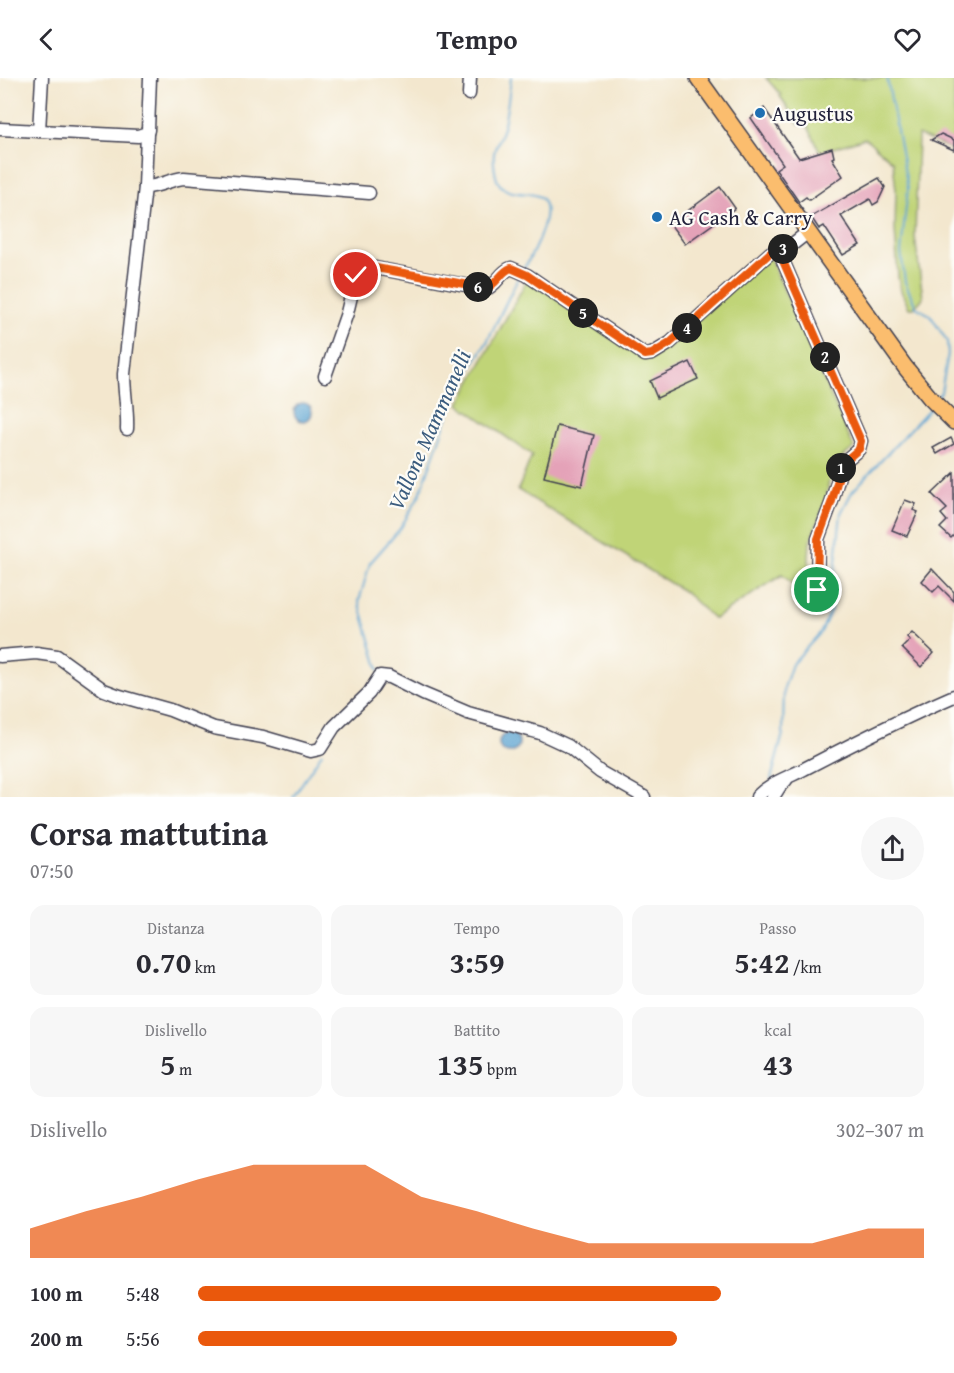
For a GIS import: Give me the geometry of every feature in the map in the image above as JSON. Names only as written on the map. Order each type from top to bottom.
[{"type":"main road","points":[[698,78],[905,367],[954,422]]},
{"type":"street","points":[[39,131],[42,78]]},
{"type":"street","points":[[127,429],[128,411],[124,374],[146,187],[150,78]]},
{"type":"street","points":[[469,94],[470,78]]},
{"type":"street","points":[[0,129],[138,136],[147,133]]},
{"type":"street","points":[[146,187],[156,187],[172,179],[184,178],[369,193]]},
{"type":"street","points":[[808,232],[789,248],[783,261],[861,441],[859,449],[846,460],[841,468],[818,539],[817,590],[812,600]]},
{"type":"street","points":[[325,376],[347,313],[356,275],[365,266],[486,288],[492,286],[506,270],[511,268],[645,355],[652,354],[670,343],[770,253],[789,248]]},
{"type":"street","points":[[0,656],[36,653],[57,657],[104,690],[170,710],[214,728],[263,737],[310,752],[320,748],[334,727],[369,693],[380,676],[389,677],[468,713],[540,733],[568,746],[600,772],[644,797]]},
{"type":"street","points":[[757,797],[770,786],[895,721],[954,696]]},
{"type":"street","points":[[773,797],[789,777]]},
{"type":"green space","points":[[766,78],[954,78],[954,150],[918,135],[915,237],[923,298],[914,308],[909,308],[901,291],[898,277],[893,162],[865,138],[820,152],[805,120],[799,125],[781,95]]},
{"type":"green space","points":[[769,256],[854,448],[831,466],[826,501],[810,541],[807,596],[782,575],[714,619],[685,592],[518,490],[532,455],[459,404],[528,278],[647,360]]},
{"type":"water","points":[[303,403],[309,406],[312,412],[309,418],[303,421],[297,418],[294,412],[297,406]]},
{"type":"water","points":[[509,733],[516,736],[519,743],[516,750],[509,753],[502,750],[499,743],[502,736]]},
{"type":"building","points":[[764,108],[799,158],[832,148],[834,157],[832,158],[843,176],[809,200],[806,197],[799,202],[776,169],[783,164],[751,118]]},
{"type":"building","points":[[941,134],[954,140],[954,150],[931,140]]},
{"type":"building","points":[[879,178],[885,187],[878,202],[873,205],[870,199],[841,216],[860,245],[843,255],[824,226],[819,229],[811,217]]},
{"type":"building","points":[[720,187],[735,208],[685,244],[670,224]]},
{"type":"building","points":[[690,362],[698,379],[657,398],[650,381]]},
{"type":"building","points":[[557,426],[594,435],[582,486],[544,477]]},
{"type":"building","points":[[951,438],[954,444],[937,454],[933,448]]},
{"type":"building","points":[[954,473],[954,535],[951,538],[940,528],[947,521],[941,514],[947,509],[932,494]]},
{"type":"building","points":[[905,500],[916,504],[913,510],[918,512],[907,536],[892,530]]},
{"type":"building","points":[[932,569],[954,592],[954,601],[939,586],[933,592],[922,581]]},
{"type":"building","points":[[912,632],[934,653],[921,667],[902,648],[910,640],[907,637]]},
{"type":"waterway","name":"Vallone Mammanelli","points":[[511,78],[503,128],[494,154],[496,176],[498,182],[506,190],[535,195],[542,199],[545,207],[545,218],[538,241],[524,268]]},
{"type":"waterway","points":[[887,78],[908,188],[901,252],[905,282],[916,307],[930,315],[947,341],[948,354],[941,392],[937,397]]},
{"type":"waterway","name":"Vallone Mammanelli","points":[[379,671],[359,601],[370,563],[400,529],[420,494],[455,395],[487,342],[519,276]]},
{"type":"waterway","points":[[771,779],[783,734],[784,688],[792,664],[821,632],[831,609],[841,513],[852,492],[931,407]]},
{"type":"waterway","name":"Vallone Mammanelli","points":[[293,797],[322,753]]},
{"type":"place","name":"Augustus","points":[[760,113]]},
{"type":"place","name":"AG Cash & Carry","points":[[657,217]]},
{"type":"route","points":[[356,275],[365,266],[486,288],[492,286],[506,270],[511,268],[527,275],[645,355],[652,354],[670,343],[770,253],[789,248],[783,261],[861,441],[859,449],[846,460],[841,468],[818,539],[817,590]]}]
